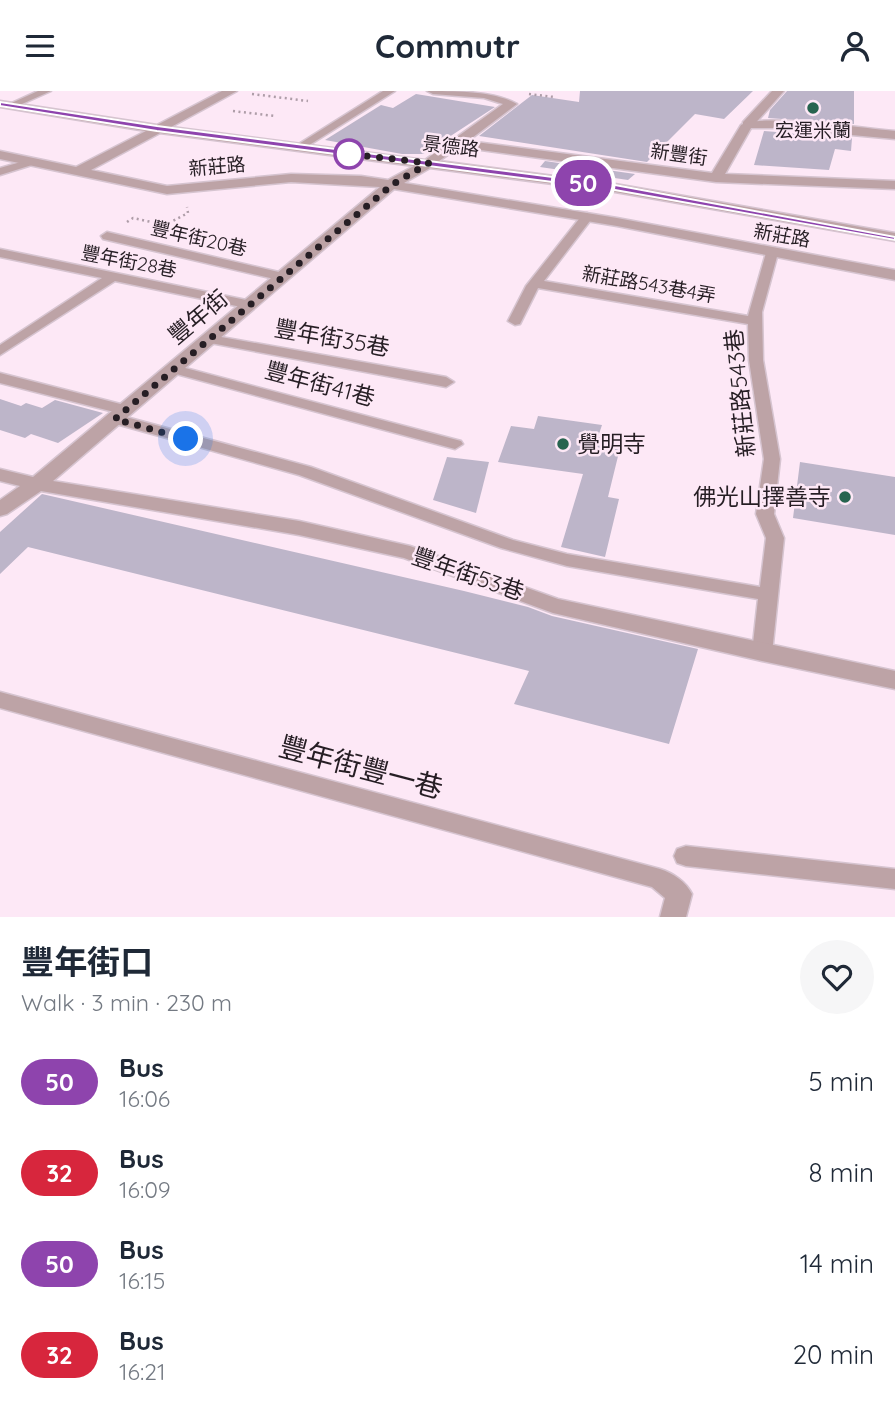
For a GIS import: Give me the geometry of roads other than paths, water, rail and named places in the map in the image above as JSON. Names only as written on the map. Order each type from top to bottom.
[{"type":"street","points":[[77,172],[231,91]]},
{"type":"street","name":"豐年街","points":[[0,510],[37,484],[393,184],[429,163],[510,104],[490,97],[433,91]]},
{"type":"street","points":[[716,178],[747,125],[778,91]]},
{"type":"street","name":"景德路","points":[[5,105],[157,129],[696,200],[895,237]]},
{"type":"street","points":[[747,125],[776,124],[895,135]]},
{"type":"street","name":"新豐街","points":[[458,143],[716,178],[895,185]]},
{"type":"street","name":"新莊路","points":[[0,155],[167,190],[291,178],[361,180],[393,184],[587,217],[895,275]]},
{"type":"street","name":"豐年街53巷","points":[[0,475],[37,484],[299,529],[410,553],[553,605],[762,653],[895,680]]},
{"type":"lane","points":[[5,105],[46,91]]},
{"type":"lane","points":[[299,147],[390,91]]},
{"type":"lane","points":[[0,172],[31,162]]},
{"type":"lane","points":[[515,320],[536,284],[587,217]]},
{"type":"lane","name":"豐年街20巷","points":[[107,236],[283,277]]},
{"type":"lane","name":"豐年街28巷","points":[[0,253],[251,305]]},
{"type":"lane","name":"新莊路543巷","points":[[762,653],[775,538],[765,514],[772,459],[756,360],[755,312],[772,253]]},
{"type":"lane","points":[[0,351],[112,277]]},
{"type":"lane","name":"新莊路543巷4弄","points":[[536,284],[755,321]]},
{"type":"lane","name":"豐年街35巷","points":[[210,339],[446,382]]},
{"type":"lane","name":"豐年街41巷","points":[[174,369],[455,444]]},
{"type":"lane","name":"豐年街53巷","points":[[0,378],[305,471],[508,544],[567,560],[769,595]]},
{"type":"lane","name":"豐年街豐一巷","points":[[0,699],[660,879],[679,894],[673,917]]},
{"type":"lane","points":[[686,856],[895,879]]},
{"type":"place","name":"宏運米蘭","points":[[813,108]]},
{"type":"place","name":"覺明寺","points":[[563,444]]},
{"type":"place","name":"佛光山擇善寺","points":[[845,497]]}]
